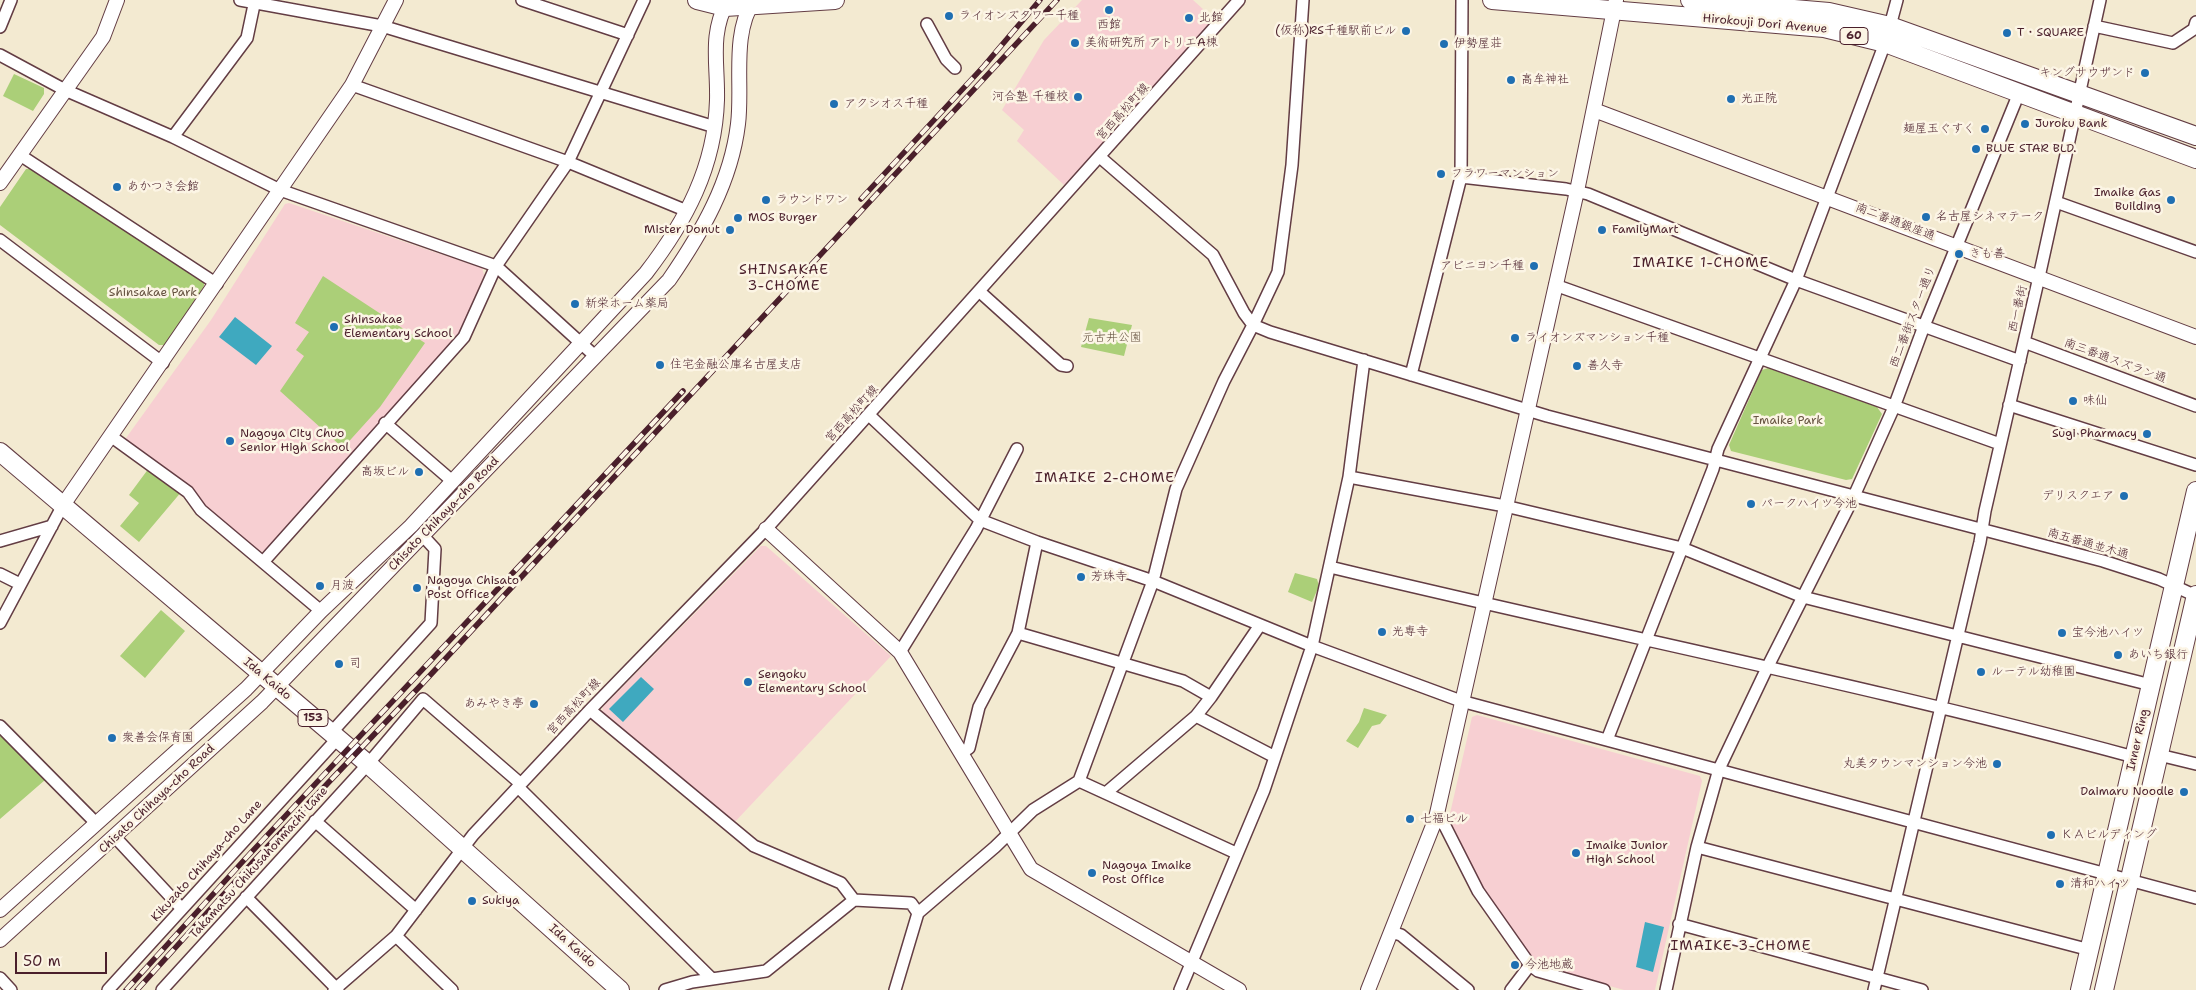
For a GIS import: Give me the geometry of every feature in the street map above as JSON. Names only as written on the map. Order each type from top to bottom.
[{"type":"main road","points":[[697,0],[726,3],[835,0]]},
{"type":"main road","name":"Hirokouji Dori Avenue","points":[[1492,0],[1615,6],[1824,28],[1885,43],[2075,112],[2196,159]]},
{"type":"main road","name":"Hirokouji Dori Avenue","points":[[1690,0],[1809,5],[1890,26],[2196,136]]},
{"type":"main road","name":"Ida Kaido","points":[[0,452],[276,687],[362,770],[468,841],[620,990]]},
{"type":"main road","name":"Inner Ring","points":[[2104,990],[2159,755],[2189,592],[2196,491]]},
{"type":"main road","name":"Inner Ring","points":[[2080,990],[2151,685],[2189,592]]},
{"type":"street","points":[[0,26],[11,0]]},
{"type":"street","points":[[0,183],[103,37],[117,0]]},
{"type":"street","points":[[240,0],[255,1],[382,26],[600,94],[715,127]]},
{"type":"street","points":[[0,623],[63,505],[163,363],[352,85],[396,0]]},
{"type":"street","points":[[522,0],[628,35]]},
{"type":"street","points":[[263,562],[385,423],[464,337],[496,266],[568,162],[644,0]]},
{"type":"street","name":"宮西高松町線","points":[[336,989],[396,936],[468,841],[590,710],[766,529],[1101,158],[1240,0]]},
{"type":"street","points":[[895,990],[918,913],[1008,835],[1033,810],[1080,781],[1153,581],[1176,489],[1224,381],[1254,325],[1278,272],[1292,165],[1303,0]]},
{"type":"street","points":[[1411,375],[1461,177],[1462,0]]},
{"type":"street","points":[[1890,26],[1897,0]]},
{"type":"street","name":"西一番街","points":[[1874,990],[1982,530],[2100,0]]},
{"type":"street","points":[[173,137],[246,38],[255,1]]},
{"type":"street","name":"Chisato Chihaya-cho Road","points":[[0,910],[261,674],[321,611],[410,526],[646,273],[669,243],[687,212],[702,178],[715,127],[717,100],[714,46],[717,26],[726,3]]},
{"type":"street","name":"Chisato Chihaya-cho Road","points":[[0,940],[115,837],[276,687],[669,280],[695,242],[712,211],[727,173],[738,126],[740,49],[752,3]]},
{"type":"street","points":[[1368,990],[1436,818],[1482,604],[1528,411],[1577,191],[1615,6]]},
{"type":"street","points":[[2094,26],[2173,43],[2194,29],[2196,22]]},
{"type":"street","points":[[927,24],[946,59],[955,68]]},
{"type":"street","points":[[1607,740],[1647,641],[1716,459],[1718,449],[1796,280],[1885,43]]},
{"type":"street","points":[[0,55],[65,90],[173,137],[280,190],[496,266],[595,356]]},
{"type":"street","points":[[352,85],[568,162],[687,212]]},
{"type":"street","name":"西二番街スター通り","points":[[1666,990],[1697,847],[1719,769],[1767,668],[1854,496],[1894,407],[1956,245],[2020,93]]},
{"type":"street","name":"南二番通銀座通","points":[[1594,110],[2196,337]]},
{"type":"street","points":[[20,155],[217,284]]},
{"type":"street","points":[[1101,158],[1213,255],[1244,313],[1254,325]]},
{"type":"street","points":[[1461,177],[1577,191],[1796,280],[2020,361]]},
{"type":"street","points":[[2056,202],[2196,252]]},
{"type":"street","points":[[0,240],[163,363]]},
{"type":"street","points":[[1555,285],[2000,444]]},
{"type":"street","points":[[980,292],[1061,364],[1067,366]]},
{"type":"street","name":"南五番通並木通","points":[[1254,325],[1528,411],[2103,561],[2189,592]]},
{"type":"street","name":"南三番通スズラン通","points":[[2024,342],[2196,406]]},
{"type":"street","points":[[1180,990],[1264,790],[1312,646],[1349,477],[1364,360]]},
{"type":"street","points":[[2009,404],[2196,464]]},
{"type":"street","points":[[869,415],[980,520],[1153,581],[1312,646],[1461,701],[2196,898]]},
{"type":"street","points":[[385,423],[451,480]]},
{"type":"street","points":[[112,437],[188,492],[201,510],[321,611]]},
{"type":"street","points":[[900,652],[980,520],[1016,449]]},
{"type":"street","points":[[1349,477],[1505,506],[1682,548],[1804,597],[1958,634],[2151,685]]},
{"type":"street","points":[[0,541],[52,526]]},
{"type":"street","points":[[766,529],[900,652],[1008,835],[1031,869],[1239,990]]},
{"type":"street","name":"Kikuzato Chihaya-cho Lane","points":[[108,990],[182,910],[331,741],[431,623],[435,550],[423,536]]},
{"type":"street","points":[[961,753],[968,748],[979,707],[1018,633],[1038,542]]},
{"type":"street","points":[[1330,567],[1482,604],[1767,668],[2134,757]]},
{"type":"street","points":[[0,574],[20,584]]},
{"type":"street","points":[[1107,792],[1196,716],[1260,625]]},
{"type":"street","points":[[1018,633],[1183,681],[1211,697]]},
{"type":"street","name":"Takamatsu Chikusahonmachi Lane","points":[[162,990],[424,699],[519,786]]},
{"type":"street","points":[[590,710],[754,846],[841,883],[854,900]]},
{"type":"street","points":[[1196,716],[1275,757]]},
{"type":"street","points":[[0,726],[96,823]]},
{"type":"street","points":[[2159,755],[2196,764]]},
{"type":"street","points":[[1080,781],[1236,853]]},
{"type":"street","points":[[519,786],[712,979]]},
{"type":"street","points":[[1436,818],[1445,826],[1478,891],[1530,965],[1538,971],[1604,990]]},
{"type":"street","points":[[315,821],[416,910]]},
{"type":"street","points":[[115,837],[182,910]]},
{"type":"street","points":[[1697,847],[2090,950]]},
{"type":"street","points":[[246,897],[336,989]]},
{"type":"street","points":[[665,990],[712,979],[766,971],[854,900],[912,903],[918,913]]},
{"type":"street","points":[[1679,924],[1922,990]]},
{"type":"street","points":[[1391,932],[1402,935],[1468,990]]},
{"type":"street","points":[[396,936],[452,990]]},
{"type":"street","points":[[1511,990],[1530,965]]},
{"type":"street","points":[[0,978],[11,990]]},
{"type":"shaded area","name":"河合塾 千種校","points":[[1082,0],[1193,0],[1214,19],[1139,105],[1064,185],[1017,141],[1024,130],[1002,110],[1044,40]]},
{"type":"shaded area","name":"Shinsakae Elementary School","points":[[289,203],[482,268],[484,275],[459,334],[266,551],[257,552],[128,443],[126,438],[211,320],[285,204]]},
{"type":"shaded area","name":"Sengoku Elementary School","points":[[761,546],[766,546],[891,656],[732,825],[602,713],[603,707]]},
{"type":"shaded area","name":"Imaike Junior High School","points":[[1477,715],[1700,776],[1702,781],[1655,990],[1624,990],[1538,966],[1482,887],[1449,818],[1472,717]]},
{"type":"green space","points":[[14,74],[44,88],[44,94],[33,111],[3,96]]},
{"type":"green space","name":"Shinsakae Park","points":[[26,169],[30,169],[204,282],[204,286],[165,345],[159,345],[0,225],[0,207]]},
{"type":"green space","points":[[323,276],[425,343],[380,407],[343,448],[280,391],[304,356],[296,350],[309,332],[295,323]]},
{"type":"green space","name":"元古井公園","points":[[1089,318],[1132,325],[1124,356],[1081,347]]},
{"type":"green space","name":"Imaike Park","points":[[1768,368],[1877,407],[1882,414],[1852,479],[1846,480],[1731,451],[1729,445],[1762,370]]},
{"type":"green space","points":[[149,468],[182,491],[139,542],[120,526],[139,503],[129,495]]},
{"type":"green space","points":[[1295,573],[1317,579],[1319,586],[1312,602],[1288,592]]},
{"type":"green space","points":[[161,610],[185,631],[145,678],[120,656]]},
{"type":"green space","points":[[1364,708],[1387,715],[1380,724],[1372,726],[1358,748],[1346,741],[1359,722]]},
{"type":"green space","points":[[0,734],[45,780],[0,819]]},
{"type":"water","points":[[235,317],[272,346],[256,365],[219,337]]},
{"type":"water","points":[[641,677],[654,689],[623,722],[609,709]]},
{"type":"water","points":[[1645,922],[1664,927],[1653,972],[1636,967]]},
{"type":"railway","points":[[861,199],[984,66],[1040,0]]},
{"type":"railway","points":[[137,990],[252,863],[422,684],[1057,0]]},
{"type":"railway","points":[[126,990],[246,858],[683,391]]},
{"type":"place","name":"西館","points":[[1109,10]]},
{"type":"place","name":"ライオンズタワー千種","points":[[949,16]]},
{"type":"place","name":"北館","points":[[1189,18]]},
{"type":"place","name":"(仮称)RS千種駅前ビル","points":[[1406,31]]},
{"type":"place","name":"T・SQUARE","points":[[2007,33]]},
{"type":"place","name":"美術研究所 アトリエA棟","points":[[1075,43]]},
{"type":"place","name":"伊勢屋荘","points":[[1444,44]]},
{"type":"place","name":"キングサウザンド","points":[[2145,73]]},
{"type":"place","name":"高牟神社","points":[[1511,80]]},
{"type":"place","name":"河合塾 千種校","points":[[1078,97]]},
{"type":"place","name":"光正院","points":[[1731,99]]},
{"type":"place","name":"アクシオス千種","points":[[834,104]]},
{"type":"place","name":"Juroku Bank","points":[[2025,124]]},
{"type":"place","name":"麺屋玉ぐすく","points":[[1985,129]]},
{"type":"place","name":"BLUE STAR BLD.","points":[[1976,149]]},
{"type":"place","name":"フラワーマンション","points":[[1441,174]]},
{"type":"place","name":"あかつき会館","points":[[117,187]]},
{"type":"place","name":"ラウンドワン","points":[[766,200]]},
{"type":"place","name":"Imaike Gas Building","points":[[2171,200]]},
{"type":"place","name":"名古屋シネマテーク","points":[[1926,217]]},
{"type":"place","name":"MOS Burger","points":[[738,218]]},
{"type":"place","name":"Mister Donut","points":[[730,230]]},
{"type":"place","name":"FamilyMart","points":[[1602,230]]},
{"type":"place","name":"きも善","points":[[1959,254]]},
{"type":"place","name":"アビニヨン千種","points":[[1534,266]]},
{"type":"place","name":"新栄ホーム薬局","points":[[575,304]]},
{"type":"place","name":"Shinsakae Elementary School","points":[[334,327]]},
{"type":"place","name":"ライオンズマンション千種","points":[[1515,338]]},
{"type":"place","name":"住宅金融公庫名古屋支店","points":[[660,365]]},
{"type":"place","name":"善久寺","points":[[1577,366]]},
{"type":"place","name":"味仙","points":[[2073,401]]},
{"type":"place","name":"Sugi Pharmacy","points":[[2147,434]]},
{"type":"place","name":"Nagoya City Chuo Senior High School","points":[[230,441]]},
{"type":"place","name":"高坂ビル","points":[[419,472]]},
{"type":"place","name":"デリスクエア","points":[[2124,496]]},
{"type":"place","name":"パークハイツ今池","points":[[1751,504]]},
{"type":"place","name":"芳珠寺","points":[[1081,577]]},
{"type":"place","name":"月波","points":[[320,586]]},
{"type":"place","name":"Nagoya Chisato Post Office","points":[[417,588]]},
{"type":"place","name":"光専寺","points":[[1382,632]]},
{"type":"place","name":"宝今池ハイツ","points":[[2062,633]]},
{"type":"place","name":"あいち銀行","points":[[2118,655]]},
{"type":"place","name":"司","points":[[339,664]]},
{"type":"place","name":"ルーテル幼稚園","points":[[1981,672]]},
{"type":"place","name":"Sengoku Elementary School","points":[[748,682]]},
{"type":"place","name":"あみやき亭","points":[[534,704]]},
{"type":"place","name":"衆善会保育園","points":[[112,738]]},
{"type":"place","name":"丸美タウンマンション今池","points":[[1997,764]]},
{"type":"place","name":"Daimaru Noodle","points":[[2184,792]]},
{"type":"place","name":"七福ビル","points":[[1410,819]]},
{"type":"place","name":"ＫＡビルディング","points":[[2051,835]]},
{"type":"place","name":"Imaike Junior High School","points":[[1576,853]]},
{"type":"place","name":"Nagoya Imaike Post Office","points":[[1092,873]]},
{"type":"place","name":"清和ハイツ","points":[[2060,884]]},
{"type":"place","name":"Sukiya","points":[[472,901]]},
{"type":"place","name":"今池地蔵","points":[[1515,965]]},
{"type":"district","name":"IMAIKE 1-CHOME","points":[[1701,263]]},
{"type":"district","name":"SHINSAKAE 3-CHOME","points":[[784,278]]},
{"type":"district","name":"IMAIKE 2-CHOME","points":[[1105,478]]},
{"type":"district","name":"IMAIKE 3-CHOME","points":[[1741,946]]}]
